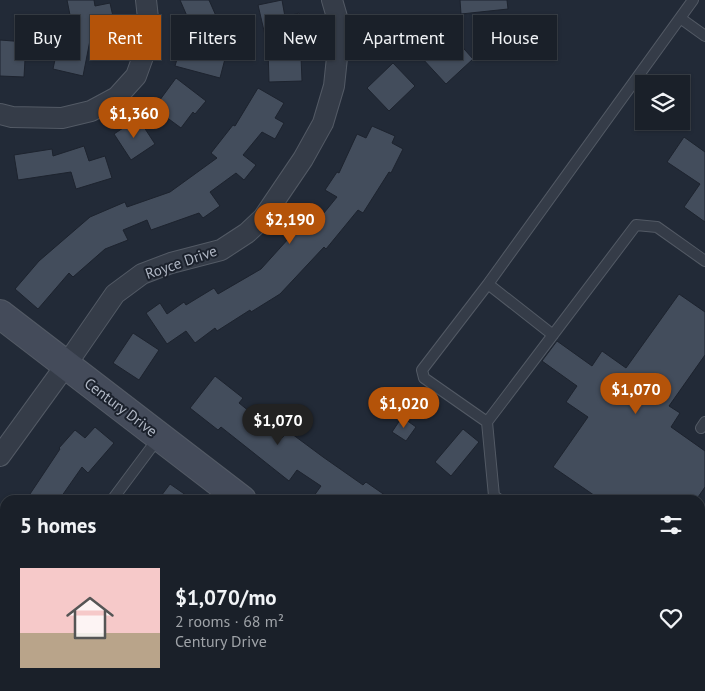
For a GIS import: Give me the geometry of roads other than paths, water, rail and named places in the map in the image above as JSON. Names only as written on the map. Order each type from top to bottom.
[{"type":"main road","name":"Century Drive","points":[[0,314],[236,495]]},
{"type":"street","points":[[0,114],[12,117],[62,118],[91,111],[117,97],[136,76],[148,43],[146,0]]},
{"type":"street","name":"Royce Drive","points":[[0,456],[115,294],[142,274],[171,263],[221,250],[247,234],[263,218],[303,159],[323,123],[334,86],[338,48],[339,24],[332,0]]},
{"type":"lane","points":[[488,422],[424,378],[422,370],[488,284],[694,0]]},
{"type":"lane","points":[[680,18],[705,36]]},
{"type":"lane","points":[[494,495],[488,422],[636,225],[657,226],[705,261]]},
{"type":"lane","points":[[488,284],[553,335]]},
{"type":"lane","points":[[116,495],[159,436]]}]
